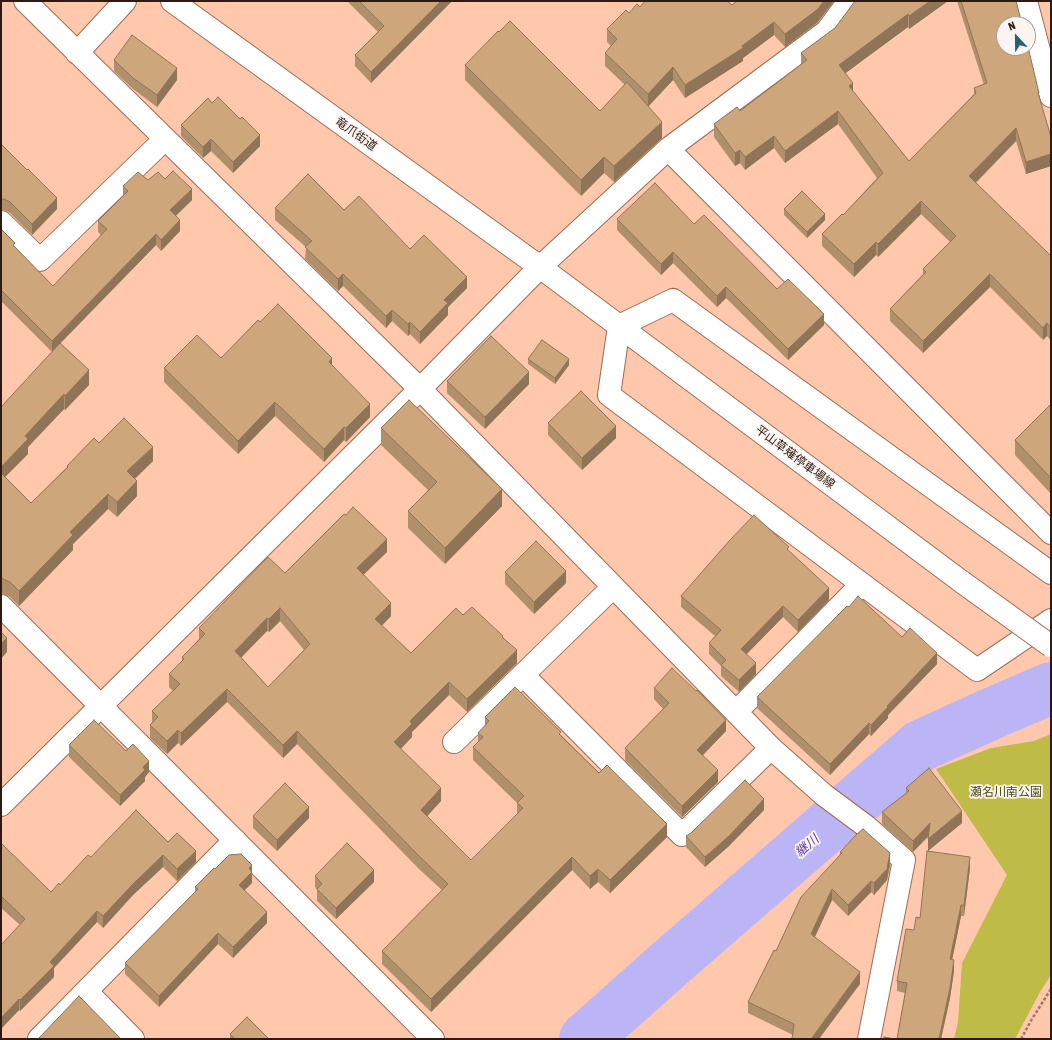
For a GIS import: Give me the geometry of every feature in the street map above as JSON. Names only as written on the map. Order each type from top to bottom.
[{"type":"street","points":[[24,1],[420,388],[771,748],[824,795],[867,827],[904,860],[869,1039]]},
{"type":"street","points":[[77,53],[125,1]]},
{"type":"street","name":"竜爪街道","points":[[172,1],[540,267]]},
{"type":"street","points":[[1,805],[102,706],[540,267],[668,149],[827,31],[849,1]]},
{"type":"street","points":[[1026,1],[1051,96]]},
{"type":"street","points":[[1,222],[40,260],[165,139]]},
{"type":"street","points":[[668,149],[1051,533]]},
{"type":"street","name":"平山草薙停車場線","points":[[540,267],[962,582],[1051,646]]},
{"type":"street","points":[[1051,573],[673,300],[619,326],[609,395],[977,670],[1051,620]]},
{"type":"street","points":[[736,712],[862,584]]},
{"type":"street","points":[[454,742],[614,587]]},
{"type":"street","points":[[1,606],[433,1039]]},
{"type":"street","points":[[523,675],[682,835],[771,748]]},
{"type":"street","points":[[39,1039],[235,840]]},
{"type":"street","points":[[86,991],[133,1039]]},
{"type":"path","points":[[1021,1039],[1051,989]]},
{"type":"green space","name":"瀬名川南公園","points":[[1051,734],[1051,975],[1040,992],[1015,1039],[954,1039],[958,1022],[962,963],[1007,875],[936,769],[991,748],[1034,741]]},
{"type":"building","points":[[359,1],[441,1],[371,72],[355,55],[384,26]]},
{"type":"building","points":[[645,1],[727,1],[732,5],[737,1],[824,1],[818,9],[785,34],[774,22],[742,46],[743,48],[685,85],[673,67],[648,94],[605,53],[617,39],[607,29],[626,10],[629,13],[637,4],[640,7]]},
{"type":"building","points":[[855,1],[930,1],[909,16],[908,14],[839,65],[853,83],[849,86],[909,161],[976,93],[974,88],[987,83],[961,1],[1016,1],[1020,16],[996,16],[996,56],[1030,56],[1038,93],[1051,137],[1051,154],[1026,162],[1016,128],[969,176],[1051,256],[1051,328],[1047,323],[1043,328],[990,274],[923,341],[890,309],[926,272],[923,269],[956,236],[921,201],[878,244],[876,242],[854,264],[822,234],[842,214],[843,215],[883,173],[838,111],[785,151],[774,136],[745,157],[740,150],[735,153],[714,124],[737,107],[740,111],[807,60],[801,53],[835,28]]},
{"type":"building","points":[[510,21],[600,111],[627,82],[662,122],[614,166],[604,157],[581,180],[465,65],[498,31],[499,32]]},
{"type":"building","points":[[132,35],[177,68],[157,95],[133,78],[114,60]]},
{"type":"building","points":[[218,97],[240,119],[242,117],[260,135],[233,162],[211,139],[203,147],[181,125],[208,98],[212,103]]},
{"type":"building","points":[[1,144],[57,198],[32,224],[10,202],[1,199]]},
{"type":"building","points":[[173,171],[192,189],[170,210],[180,220],[161,240],[156,234],[52,341],[1,290],[1,229],[15,243],[13,245],[53,286],[107,229],[98,221],[128,191],[123,186],[138,172],[148,180],[158,172],[165,179]]},
{"type":"building","points":[[308,174],[344,210],[359,196],[410,249],[424,235],[467,277],[444,300],[448,303],[420,332],[410,322],[408,324],[392,310],[386,316],[343,274],[338,279],[305,247],[312,241],[275,208]]},
{"type":"building","points":[[655,183],[694,224],[704,215],[777,289],[788,279],[824,314],[788,349],[726,287],[717,296],[673,252],[661,264],[617,219]]},
{"type":"building","points":[[802,191],[825,214],[807,232],[784,209]]},
{"type":"building","points":[[278,304],[332,358],[329,362],[370,404],[346,428],[344,427],[324,449],[275,402],[238,441],[164,368],[197,335],[221,358],[258,320],[260,322]]},
{"type":"building","points":[[491,336],[529,372],[485,417],[447,381]]},
{"type":"building","points":[[542,340],[569,359],[555,378],[528,359]]},
{"type":"building","points":[[60,343],[89,370],[65,396],[64,394],[25,436],[28,439],[1,467],[1,407]]},
{"type":"building","points":[[581,391],[616,426],[582,458],[548,423]]},
{"type":"building","points":[[409,400],[502,489],[445,548],[408,511],[437,482],[381,428]]},
{"type":"building","points":[[1051,404],[1051,478],[1015,440]]},
{"type":"building","points":[[124,418],[153,447],[127,471],[137,481],[117,502],[108,494],[70,532],[73,535],[19,591],[10,582],[1,577],[1,473],[31,503],[68,467],[67,466],[94,438],[99,443]]},
{"type":"building","points":[[353,507],[387,539],[357,568],[391,603],[375,619],[411,653],[456,608],[463,615],[472,607],[517,650],[467,699],[449,682],[410,721],[412,724],[394,742],[441,788],[421,810],[471,860],[523,808],[517,803],[524,796],[473,747],[483,737],[478,733],[489,721],[485,717],[515,687],[561,732],[559,734],[599,773],[607,765],[667,824],[610,880],[598,869],[590,876],[572,857],[431,999],[382,951],[448,884],[297,731],[283,745],[227,689],[181,733],[178,730],[167,741],[150,725],[158,717],[152,711],[180,684],[169,674],[184,659],[182,657],[205,634],[199,628],[268,557],[285,573],[344,514],[346,515]],"holes":[[[280,608],[310,644],[268,687],[235,651],[267,618],[269,619]]]},
{"type":"building","points":[[754,515],[789,547],[787,549],[829,588],[798,620],[783,606],[741,649],[756,663],[739,680],[721,665],[726,660],[709,643],[721,630],[681,596]]},
{"type":"building","points":[[536,541],[566,571],[534,602],[505,572]]},
{"type":"building","points":[[858,596],[902,637],[910,628],[937,653],[871,725],[869,723],[830,764],[757,697],[847,606],[849,607]]},
{"type":"building","points":[[1,632],[7,638],[1,644]]},
{"type":"building","points":[[672,668],[696,691],[697,690],[726,720],[697,750],[718,770],[682,806],[625,748],[669,703],[654,688]]},
{"type":"building","points":[[94,720],[126,751],[133,744],[149,761],[143,767],[145,770],[120,795],[69,745]]},
{"type":"building","points":[[929,768],[962,811],[928,839],[930,823],[913,841],[882,812],[909,791],[906,788]]},
{"type":"building","points":[[745,780],[764,799],[729,836],[705,857],[686,836],[691,833]]},
{"type":"building","points":[[285,783],[309,807],[277,840],[253,816]]},
{"type":"building","points":[[136,810],[168,842],[177,833],[196,851],[177,869],[163,855],[103,916],[97,911],[50,962],[54,966],[1,1018],[1,945],[25,919],[1,896],[1,843],[51,892],[59,883],[60,885],[88,855],[91,857]]},
{"type":"building","points":[[863,829],[890,853],[887,869],[874,883],[871,881],[848,905],[832,889],[811,934],[860,972],[811,1039],[792,1039],[794,1024],[748,1002],[774,950],[776,951],[801,897],[842,853],[840,852]]},
{"type":"building","points":[[347,843],[374,870],[336,908],[317,889],[322,884],[315,876]]},
{"type":"building","points":[[927,851],[970,857],[964,905],[961,905],[950,959],[954,960],[950,988],[939,1039],[897,1039],[907,983],[897,981],[906,929],[914,930],[916,917],[920,918]]},
{"type":"building","points":[[241,854],[252,865],[249,868],[252,872],[239,885],[267,912],[233,947],[218,933],[159,996],[125,963],[198,889],[195,887],[214,868],[215,869],[229,855]]},
{"type":"building","points":[[79,996],[121,1039],[38,1039]]},
{"type":"building","points":[[247,1017],[269,1039],[235,1039],[230,1034]]},
{"type":"building","points":[[884,1037],[895,1039],[884,1039]]},
{"type":"waterway","name":"継川","points":[[585,1039],[920,746],[1051,688]]}]
